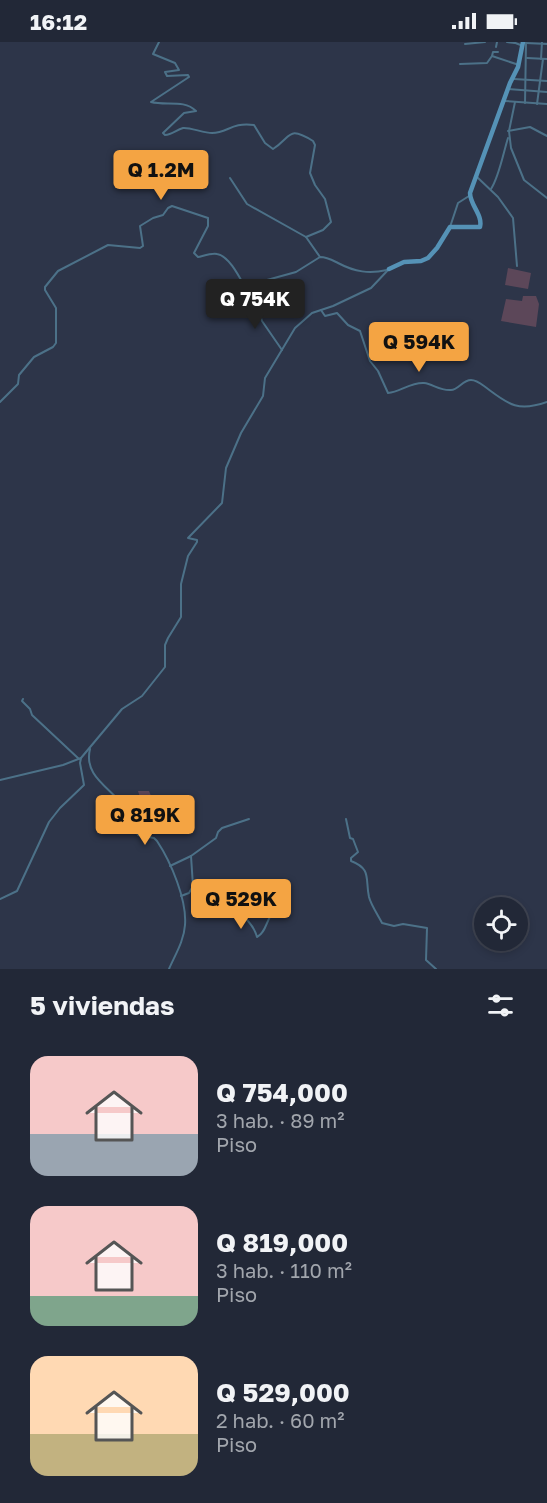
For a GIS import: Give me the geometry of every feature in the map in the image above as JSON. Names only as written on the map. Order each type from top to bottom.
[{"type":"street","points":[[159,42],[153,54],[176,63],[179,70],[165,72],[167,75],[188,75],[189,77],[151,102],[184,104],[192,106],[196,111],[184,112],[163,133],[165,135],[188,128],[211,134],[238,124],[245,124],[254,125],[265,143],[273,149],[288,134],[297,133],[313,141],[315,145],[310,173],[325,199],[331,222],[322,230],[306,237]]},
{"type":"street","points":[[465,44],[485,42]]},
{"type":"street","points":[[496,47],[497,42]]},
{"type":"street","points":[[507,42],[547,44]]},
{"type":"street","points":[[537,104],[542,43]]},
{"type":"street","points":[[524,44],[527,58],[525,103]]},
{"type":"street","points":[[254,295],[267,280],[296,272],[320,256],[363,273],[373,273],[390,269],[404,262],[421,261],[428,258],[450,227],[458,203],[470,196],[508,89],[518,68],[524,44]]},
{"type":"street","points":[[460,64],[487,63],[494,51],[498,52]]},
{"type":"street","points":[[492,56],[526,71]]},
{"type":"street","points":[[527,58],[547,59]]},
{"type":"street","points":[[512,79],[547,81]]},
{"type":"street","points":[[508,89],[547,92]]},
{"type":"street","points":[[504,101],[547,104]]},
{"type":"street","points":[[490,189],[498,177],[515,102]]},
{"type":"street","points":[[508,132],[530,127],[547,136]]},
{"type":"street","points":[[508,138],[524,180],[547,198]]},
{"type":"street","points":[[477,177],[490,189],[513,218],[517,266]]},
{"type":"street","points":[[230,178],[246,204],[306,237],[320,256]]},
{"type":"street","points":[[450,227],[480,227],[481,220],[470,196]]},
{"type":"street","points":[[0,402],[18,384],[19,375],[34,357],[56,343],[56,308],[45,287],[58,271],[108,245],[140,248],[144,246],[140,226],[163,215],[172,206],[208,218],[208,226],[194,253],[198,257],[221,255],[239,273],[249,294],[254,295]]},
{"type":"street","points":[[0,780],[63,765],[80,758],[122,709],[142,696],[165,667],[165,645],[181,617],[182,584],[188,556],[197,542],[197,540],[188,538],[222,503],[226,468],[241,434],[263,396],[265,378],[295,328],[312,313],[371,288],[390,269]]},
{"type":"street","points":[[254,295],[262,321],[282,350]]},
{"type":"street","points":[[321,309],[325,315],[337,313],[352,328],[360,331],[370,361],[378,371],[388,393],[426,383],[441,390],[454,390],[473,380],[500,400],[510,403],[524,407],[547,402]]},
{"type":"street","points":[[0,899],[17,891],[49,822],[60,808],[82,789],[84,778],[80,758],[32,715],[30,709],[22,701],[24,699]]},
{"type":"street","points":[[90,749],[88,763],[91,771],[123,804],[138,835],[154,838],[157,841],[170,866],[180,896],[185,925],[183,937],[169,969]]},
{"type":"street","points":[[170,866],[191,856],[216,838],[219,830],[249,819]]},
{"type":"street","points":[[346,819],[350,838],[353,839],[358,852],[351,858],[351,861],[361,865],[365,870],[369,900],[382,923],[427,928],[426,960],[436,969]]},
{"type":"street","points":[[180,896],[189,893],[193,884],[191,856]]},
{"type":"street","points":[[193,884],[213,884],[222,890],[224,900],[245,918],[257,937],[262,933],[270,915],[275,910]]},
{"type":"shaded area","points":[[508,268],[531,273],[528,289],[505,285]]},
{"type":"shaded area","points":[[523,296],[536,296],[539,304],[536,327],[501,321],[506,299],[522,301]]},
{"type":"shaded area","points":[[138,791],[149,791],[156,808],[152,816],[146,816]]}]
